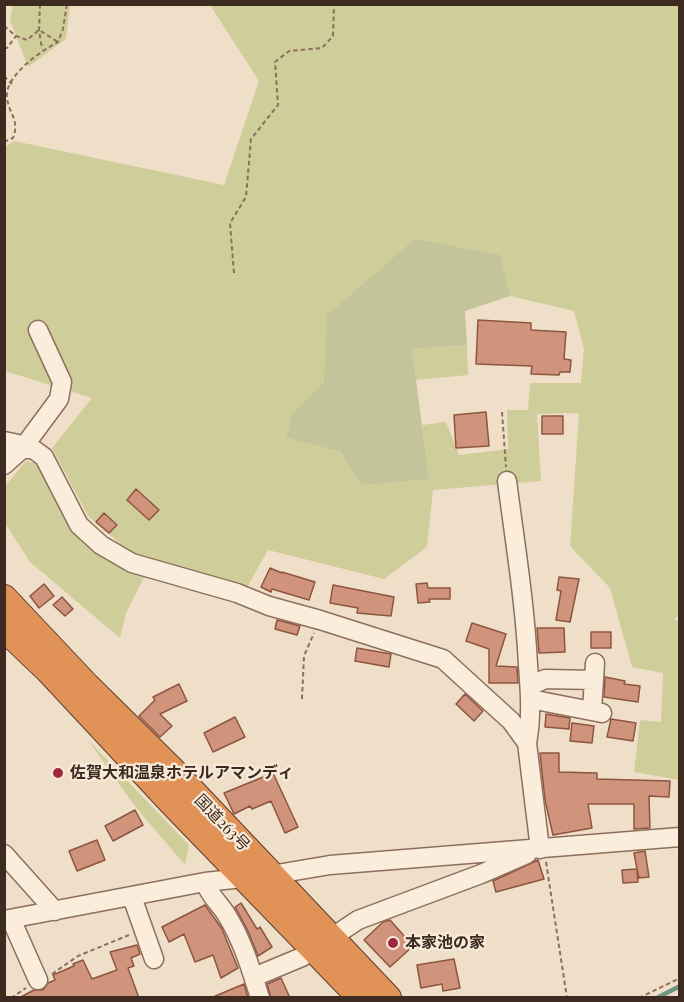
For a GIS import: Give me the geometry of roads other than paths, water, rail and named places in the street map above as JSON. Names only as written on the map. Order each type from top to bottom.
[{"type":"highway","name":"国道263号","points":[[4,598],[11,629],[172,804],[244,877],[388,998]]},
{"type":"highway","name":"国道263号","points":[[11,629],[271,875],[361,998]]},
{"type":"street","points":[[4,465],[22,449],[59,399],[62,382],[38,330]]},
{"type":"street","points":[[4,441],[18,444],[22,449]]},
{"type":"street","points":[[22,449],[33,449],[44,457],[80,525],[101,545],[111,551],[132,563],[237,592],[269,606],[443,659],[512,721],[527,743]]},
{"type":"street","points":[[507,482],[526,622],[530,692],[530,728],[527,743],[540,849]]},
{"type":"street","points":[[594,672],[597,712],[530,692],[545,679],[594,672]]},
{"type":"street","points":[[38,980],[8,919],[205,882],[271,875],[330,865],[680,837]]},
{"type":"street","points":[[254,977],[302,957],[358,920],[540,849]]},
{"type":"street","points":[[4,854],[55,911]]},
{"type":"street","points":[[205,882],[207,889],[226,913],[241,941],[260,998]]},
{"type":"street","points":[[132,897],[154,959]]},
{"type":"waterway","points":[[657,998],[680,986]]},
{"type":"place","name":"佐賀大和温泉ホテルアマンディ","points":[[58,773]]},
{"type":"place","name":"本家池の家","points":[[393,943]]}]
